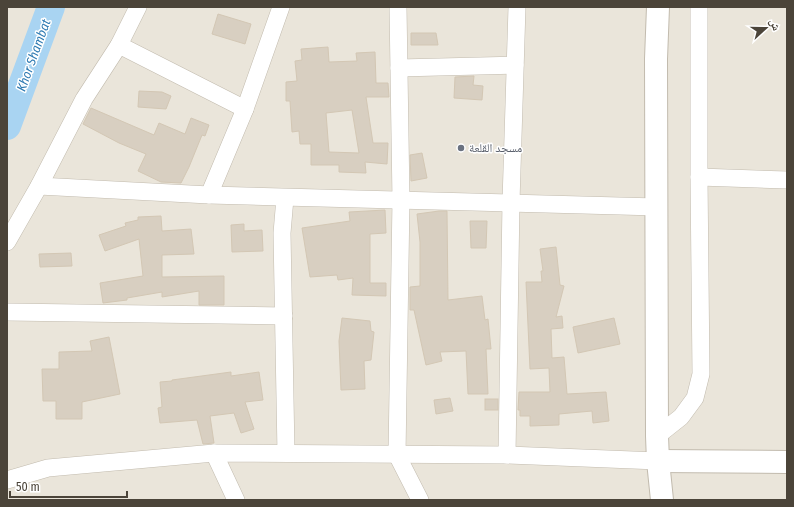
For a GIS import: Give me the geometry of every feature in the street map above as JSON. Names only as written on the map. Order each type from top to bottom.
[{"type":"street","points":[[7,242],[39,186],[84,99],[119,45],[138,7]]},
{"type":"street","points":[[209,195],[245,109],[281,7]]},
{"type":"street","points":[[398,7],[401,200],[397,455],[420,500]]},
{"type":"street","points":[[507,455],[511,202],[517,7]]},
{"type":"street","points":[[658,7],[656,59],[657,436],[662,500]]},
{"type":"street","points":[[657,436],[681,417],[695,398],[701,374],[699,7]]},
{"type":"street","points":[[119,45],[245,109]]},
{"type":"street","points":[[399,68],[515,66]]},
{"type":"street","points":[[699,178],[787,180]]},
{"type":"street","points":[[39,186],[285,198],[511,202],[657,207]]},
{"type":"street","points":[[285,198],[282,233],[286,453]]},
{"type":"street","points":[[7,312],[284,316]]},
{"type":"street","points":[[214,453],[236,500]]},
{"type":"street","points":[[7,480],[48,468],[214,453],[507,455],[658,461],[787,462]]},
{"type":"shaded area","points":[[7,7],[787,7],[787,500],[7,500]]},
{"type":"building","points":[[218,14],[251,24],[245,44],[212,34]]},
{"type":"building","points":[[411,33],[436,33],[438,45],[411,45]]},
{"type":"building","points":[[328,47],[329,62],[357,61],[356,53],[375,52],[376,83],[388,83],[389,97],[366,97],[373,143],[388,143],[387,164],[365,162],[366,173],[339,172],[339,165],[311,165],[311,144],[300,144],[299,131],[292,132],[290,101],[286,101],[286,82],[297,81],[295,61],[302,60],[301,49]],"holes":[[[352,110],[359,153],[329,152],[326,113]]]},
{"type":"building","points":[[474,76],[473,85],[483,86],[482,100],[454,98],[455,77]]},
{"type":"building","points":[[139,91],[162,92],[171,96],[166,109],[138,107]]},
{"type":"building","points":[[91,108],[154,135],[159,123],[185,134],[191,118],[209,125],[205,136],[202,135],[181,183],[161,182],[138,171],[146,154],[119,143],[83,124]]},
{"type":"building","points":[[422,153],[427,178],[411,181],[410,155]]},
{"type":"building","points":[[385,210],[386,233],[370,234],[370,283],[386,283],[386,296],[352,295],[353,278],[338,280],[337,275],[310,277],[302,228],[350,221],[349,212]]},
{"type":"building","points":[[447,211],[448,300],[482,296],[485,320],[488,319],[491,349],[486,349],[488,394],[468,394],[466,351],[440,352],[442,361],[426,365],[414,310],[410,310],[410,287],[420,286],[420,242],[417,214]]},
{"type":"building","points":[[161,216],[162,231],[191,229],[194,254],[162,255],[162,277],[224,276],[224,305],[199,305],[199,291],[162,297],[162,292],[127,298],[127,300],[103,303],[100,283],[143,276],[139,239],[105,251],[99,235],[126,226],[125,223],[138,220],[138,217]]},
{"type":"building","points":[[470,221],[487,221],[486,248],[471,248]]},
{"type":"building","points":[[244,224],[244,231],[262,230],[263,251],[232,252],[231,225]]},
{"type":"building","points":[[556,247],[560,285],[564,286],[556,317],[562,316],[563,328],[551,329],[552,358],[564,357],[567,394],[606,392],[609,421],[593,423],[592,411],[559,414],[559,425],[530,426],[530,416],[520,416],[520,410],[518,410],[519,392],[550,392],[549,368],[530,369],[526,282],[542,282],[541,271],[543,271],[540,249]]},
{"type":"building","points":[[71,253],[72,266],[40,267],[39,254]]},
{"type":"building","points":[[342,318],[370,321],[371,331],[374,332],[371,360],[364,361],[365,389],[341,390],[339,341]]},
{"type":"building","points":[[614,318],[620,344],[578,353],[573,327]]},
{"type":"building","points":[[109,337],[120,394],[82,402],[82,419],[56,419],[56,401],[43,401],[42,369],[59,369],[59,352],[92,351],[90,341]]},
{"type":"building","points":[[231,372],[231,376],[259,372],[263,400],[245,402],[254,429],[241,433],[234,413],[210,416],[214,443],[203,444],[197,420],[160,423],[158,408],[162,407],[160,382]]},
{"type":"building","points":[[450,398],[453,411],[436,414],[434,400]]},
{"type":"building","points":[[485,399],[498,399],[498,410],[485,410]]},
{"type":"waterway","name":"Khor Shambat","points":[[7,126],[51,7]]},
{"type":"place","name":"مسجد القلعة","points":[[461,148]]}]
